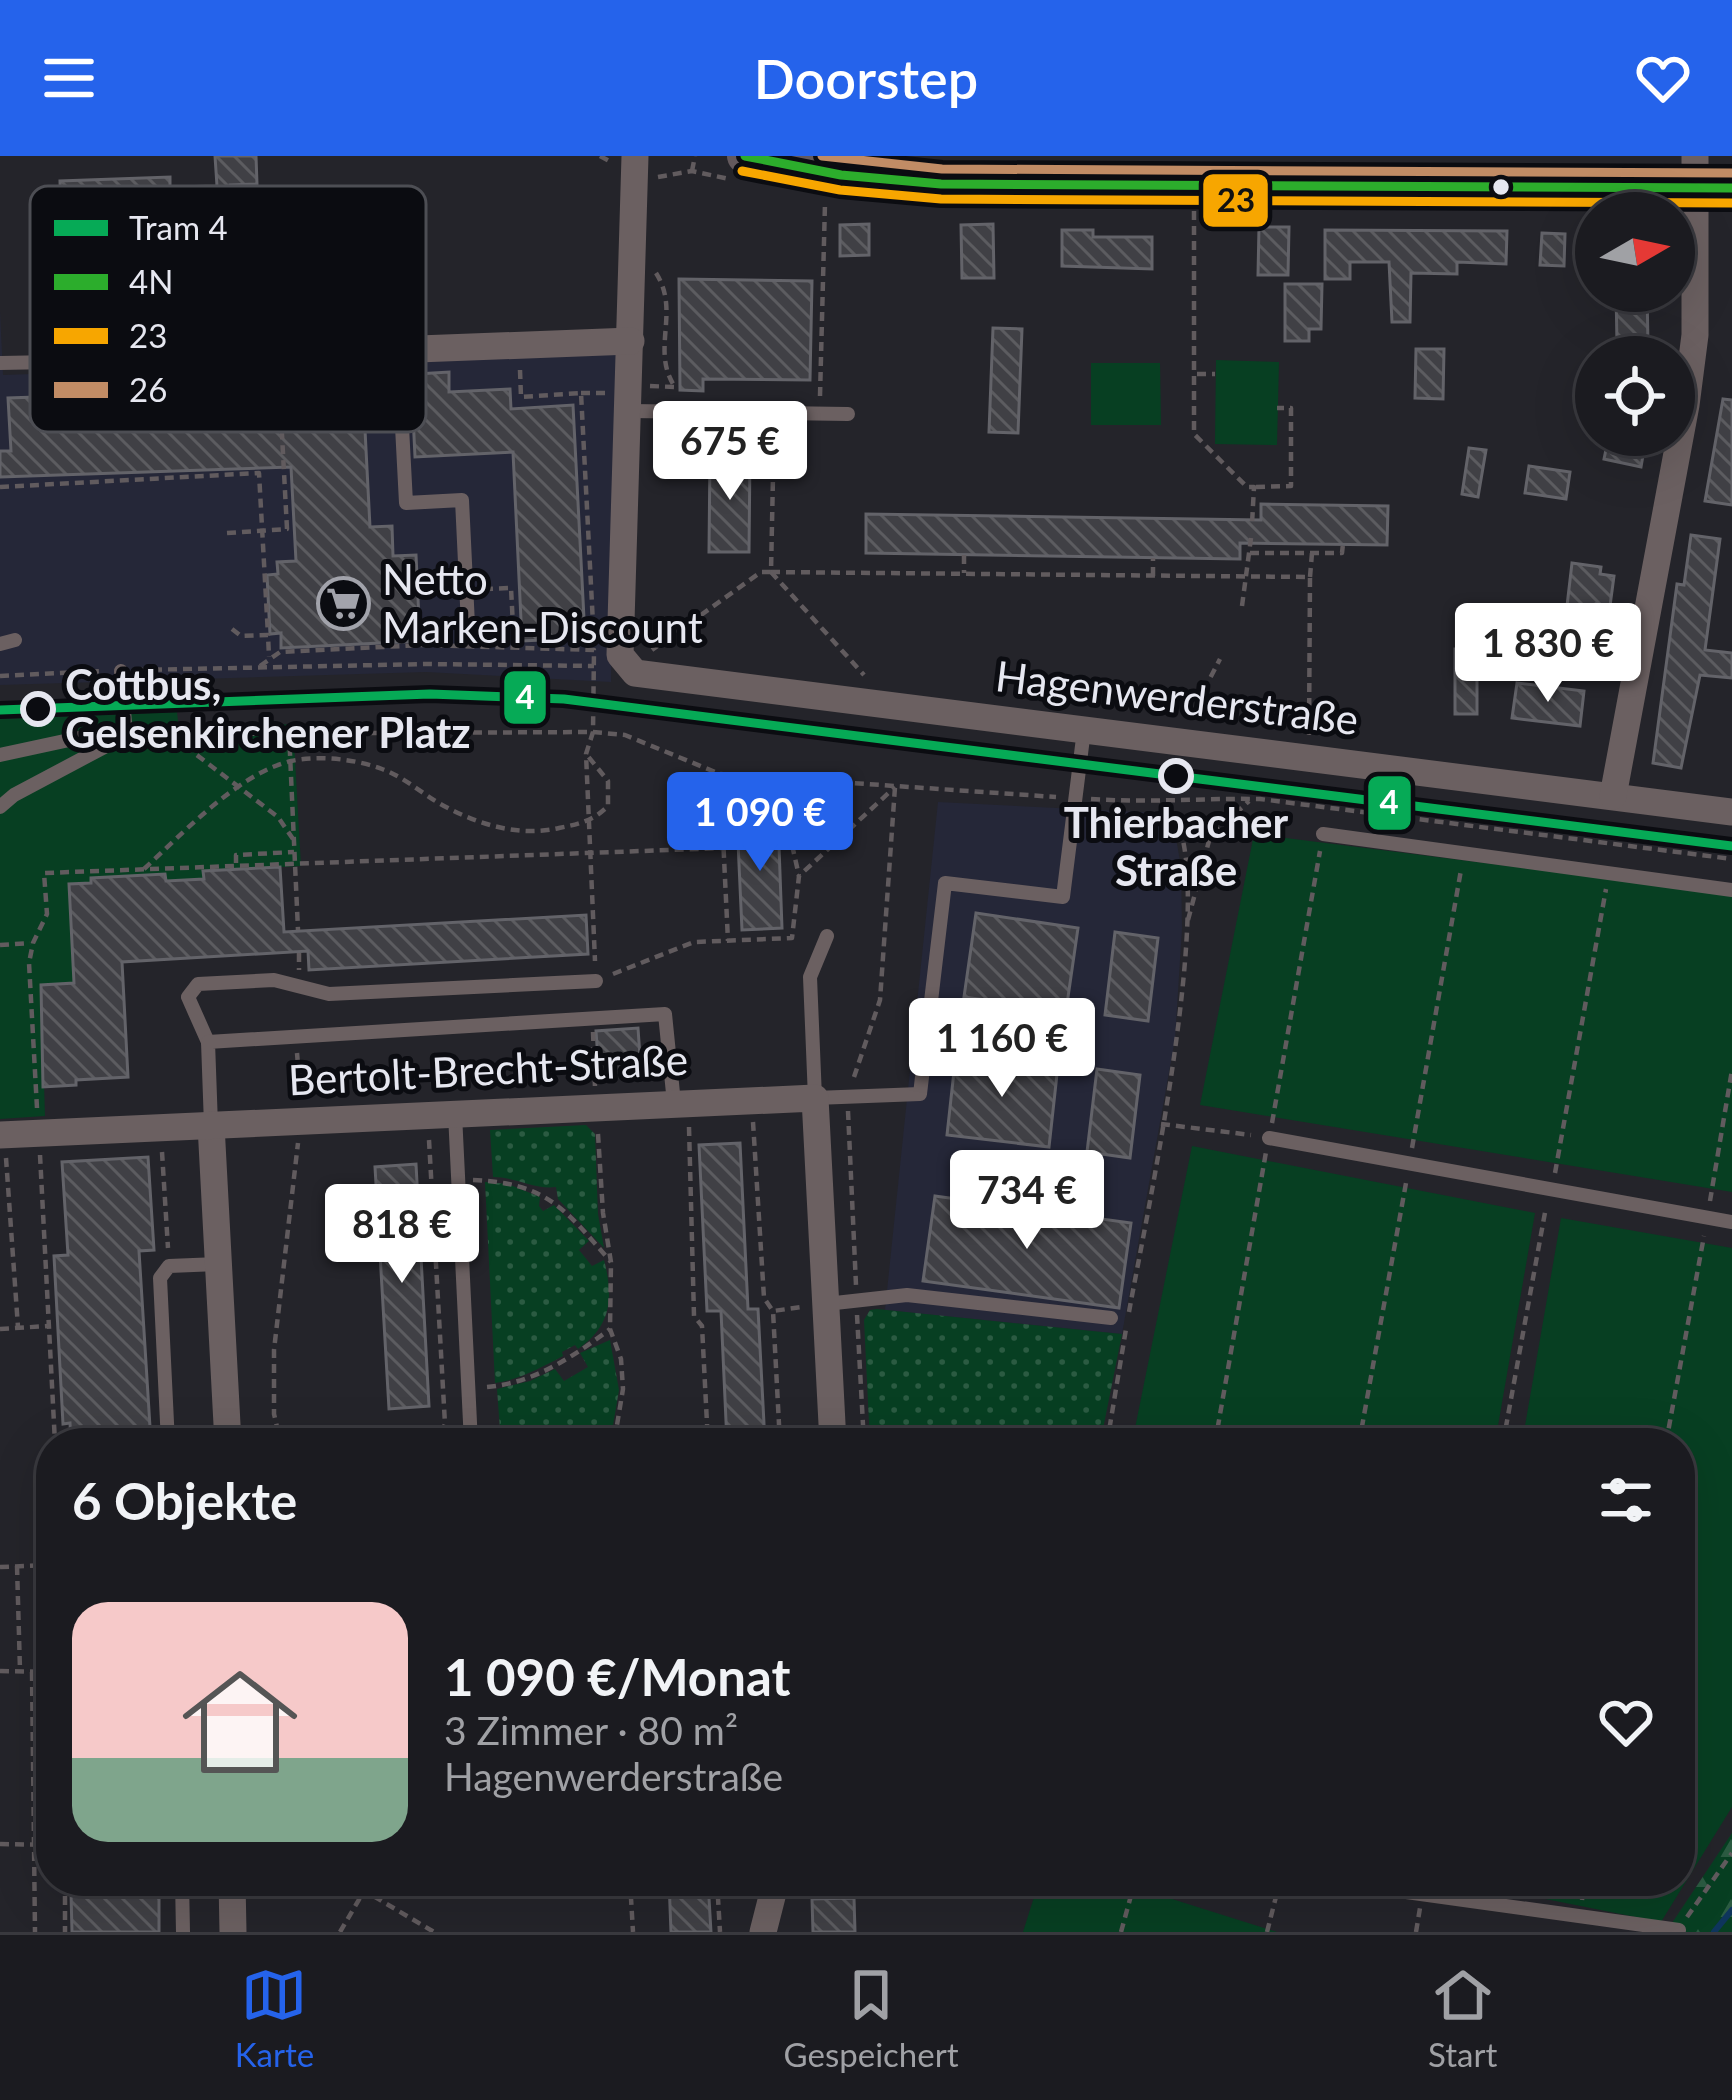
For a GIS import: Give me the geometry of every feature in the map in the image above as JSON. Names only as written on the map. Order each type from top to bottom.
[{"type":"main road","points":[[745,156],[841,175],[941,184],[1695,170],[1732,188]]},
{"type":"street","points":[[617,653],[632,341],[635,156]]},
{"type":"street","points":[[1613,796],[1695,335],[1695,170]]},
{"type":"street","points":[[426,349],[632,341]]},
{"type":"street","name":"Hagenwerderstraße","points":[[617,653],[635,673],[1732,812]]},
{"type":"street","points":[[815,1098],[832,1428]]},
{"type":"street","name":"Bertolt-Brecht-Straße","points":[[2,1134],[596,1106],[681,1110],[815,1098]]},
{"type":"street","points":[[211,1125],[227,1428]]},
{"type":"street","points":[[232,1896],[233,1932]]},
{"type":"street","points":[[763,1932],[772,1896]]},
{"type":"lane","points":[[0,363],[30,362]]},
{"type":"lane","points":[[628,406],[848,414]]},
{"type":"lane","points":[[402,432],[406,503],[462,500],[468,626]]},
{"type":"lane","points":[[121,670],[126,736]]},
{"type":"lane","points":[[827,936],[810,977],[815,1098],[920,1094],[945,884],[1063,897],[1084,728]]},
{"type":"lane","points":[[0,755],[97,734],[171,734]]},
{"type":"lane","points":[[0,807],[126,736]]},
{"type":"lane","points":[[1323,834],[1732,890]]},
{"type":"lane","points":[[211,1125],[208,1042],[188,998],[198,984],[274,980],[329,994],[596,981]]},
{"type":"lane","points":[[208,1042],[665,1014],[681,1110]]},
{"type":"lane","points":[[454,1114],[470,1428]]},
{"type":"lane","points":[[1269,1138],[1732,1222]]},
{"type":"lane","points":[[167,1428],[160,1278],[169,1266],[218,1264]]},
{"type":"lane","points":[[826,1304],[907,1295],[1111,1318]]},
{"type":"lane","points":[[182,1896],[183,1932]]},
{"type":"lane","points":[[1434,1896],[1678,1930]]},
{"type":"path","points":[[692,171],[695,156]]},
{"type":"path","points":[[658,190],[662,178]]},
{"type":"path","points":[[820,402],[826,198]]},
{"type":"path","points":[[1194,204],[1194,434],[1247,487],[1291,486],[1291,408],[1277,408]]},
{"type":"path","points":[[813,255],[824,255]]},
{"type":"path","points":[[649,284],[650,264],[668,291],[664,371],[675,387],[660,387]]},
{"type":"path","points":[[519,364],[521,397],[581,393],[628,406],[644,386]]},
{"type":"path","points":[[1194,374],[1215,374]]},
{"type":"path","points":[[581,393],[617,653],[586,754],[596,981],[694,942],[792,938],[800,876],[788,827],[762,777]]},
{"type":"path","points":[[774,414],[772,572],[875,688]]},
{"type":"path","points":[[227,533],[287,529],[281,432]]},
{"type":"path","points":[[0,487],[259,473],[269,658]]},
{"type":"path","points":[[1252,524],[1254,487]]},
{"type":"path","points":[[1242,606],[1251,538]]},
{"type":"path","points":[[1278,543],[1278,553]]},
{"type":"path","points":[[1309,745],[1310,578],[1318,544]]},
{"type":"path","points":[[1250,553],[1342,553],[1342,544]]},
{"type":"path","points":[[964,555],[964,574]]},
{"type":"path","points":[[1153,558],[1153,576]]},
{"type":"path","points":[[662,660],[617,653],[399,646],[280,652],[260,667],[284,670],[617,653],[761,572],[1310,578]]},
{"type":"path","points":[[466,590],[511,588],[514,648]]},
{"type":"path","points":[[232,629],[241,636],[268,635]]},
{"type":"path","points":[[1184,727],[1220,659]]},
{"type":"path","points":[[289,732],[298,930]]},
{"type":"path","points":[[171,734],[593,732],[625,735],[720,774],[1159,803],[1251,799],[1732,859]]},
{"type":"path","points":[[171,734],[278,817],[293,838]]},
{"type":"path","points":[[144,869],[217,804],[290,761],[344,759],[378,767],[408,780],[442,805],[511,831],[588,822],[608,806],[608,781],[586,754]]},
{"type":"path","points":[[720,774],[728,940]]},
{"type":"path","points":[[800,876],[896,787]]},
{"type":"path","points":[[862,1428],[848,1096],[880,1000],[896,787]]},
{"type":"path","points":[[1186,926],[1210,837],[1251,799]]},
{"type":"path","points":[[1110,1428],[1178,1038],[1186,926],[1179,833],[1172,813],[1159,803]]},
{"type":"path","points":[[54,1428],[29,963],[47,914],[44,873],[723,848]]},
{"type":"path","points":[[236,865],[236,855],[294,852]]},
{"type":"path","points":[[1505,1428],[1609,874]]},
{"type":"path","points":[[0,945],[33,943]]},
{"type":"path","points":[[595,1019],[603,1213],[611,1262],[610,1329],[621,1359],[623,1389],[616,1428]]},
{"type":"path","points":[[1669,1428],[1732,1070]]},
{"type":"path","points":[[681,1110],[694,1316],[702,1325],[707,1428]]},
{"type":"path","points":[[753,1112],[764,1298],[773,1311],[779,1428]]},
{"type":"path","points":[[1161,1124],[1269,1138]]},
{"type":"path","points":[[428,1128],[443,1428]]},
{"type":"path","points":[[2,1134],[18,1327]]},
{"type":"path","points":[[279,1428],[274,1414],[274,1350],[299,1134]]},
{"type":"path","points":[[162,1140],[169,1266]]},
{"type":"path","points":[[458,1181],[511,1181],[557,1203],[611,1262]]},
{"type":"path","points":[[773,1311],[826,1304]]},
{"type":"path","points":[[0,1329],[49,1326]]},
{"type":"path","points":[[469,1388],[510,1385],[533,1376],[610,1329]]},
{"type":"path","points":[[0,1567],[36,1565]]},
{"type":"path","points":[[17,1566],[20,1670]]},
{"type":"path","points":[[0,1671],[36,1672]]},
{"type":"path","points":[[32,1672],[34,1932]]},
{"type":"path","points":[[0,1844],[34,1844]]},
{"type":"path","points":[[1678,1930],[1732,1853]]},
{"type":"path","points":[[65,1896],[65,1932]]},
{"type":"path","points":[[340,1932],[361,1896]]},
{"type":"path","points":[[373,1896],[434,1932]]},
{"type":"path","points":[[631,1896],[633,1932]]},
{"type":"path","points":[[718,1896],[720,1932]]},
{"type":"path","points":[[1121,1932],[1132,1896]]},
{"type":"path","points":[[1267,1932],[1276,1896]]},
{"type":"shaded area","points":[[0,311],[3,375],[30,374],[30,432],[426,432],[426,361],[616,354],[611,682],[426,672],[0,685]]},
{"type":"shaded area","points":[[938,802],[1159,813],[1175,832],[1182,929],[1175,1039],[1122,1334],[885,1310]]},
{"type":"green space","points":[[1216,360],[1279,362],[1277,445],[1215,444]]},
{"type":"green space","points":[[1091,363],[1160,363],[1161,425],[1091,425]]},
{"type":"green space","points":[[177,712],[179,730],[293,724],[301,866],[204,871],[204,879],[166,881],[164,874],[69,884],[95,982],[41,985],[45,1116],[0,1119],[0,719]]},
{"type":"green space","points":[[1254,834],[1732,894],[1732,1192],[1200,1105]]},
{"type":"green space","points":[[586,1125],[595,1134],[604,1248],[558,1199],[556,1187],[493,1177],[490,1130]]},
{"type":"green space","points":[[1192,1146],[1535,1213],[1498,1428],[1135,1428]]},
{"type":"green space","points":[[485,1182],[508,1184],[540,1197],[543,1211],[554,1205],[589,1241],[579,1250],[592,1266],[604,1260],[609,1287],[603,1321],[589,1340],[530,1372],[495,1383]]},
{"type":"green space","points":[[1561,1218],[1732,1248],[1732,1807],[1695,1867],[1695,1428],[1525,1428]]},
{"type":"green space","points":[[870,1310],[1122,1334],[1103,1428],[869,1428],[864,1320]]},
{"type":"green space","points":[[610,1340],[619,1390],[613,1428],[500,1428],[497,1389],[555,1369],[564,1381],[588,1367],[580,1353]]},
{"type":"green space","points":[[1732,1833],[1732,1932],[1666,1932],[1690,1896],[1695,1896],[1695,1888]]},
{"type":"green space","points":[[1034,1896],[1163,1896],[1277,1932],[1023,1932]]},
{"type":"green space","points":[[1530,1896],[1677,1896],[1661,1922]]},
{"type":"building","points":[[215,156],[256,156],[257,184],[217,186]]},
{"type":"building","points":[[170,177],[170,186],[60,186],[60,181]]},
{"type":"building","points":[[869,224],[869,255],[840,256],[840,225]]},
{"type":"building","points":[[993,224],[994,278],[962,278],[961,225]]},
{"type":"building","points":[[1259,227],[1289,227],[1288,275],[1258,275]]},
{"type":"building","points":[[1062,230],[1093,230],[1093,237],[1152,237],[1152,269],[1062,266]]},
{"type":"building","points":[[1325,230],[1507,231],[1506,264],[1457,262],[1457,274],[1411,273],[1410,322],[1392,322],[1389,262],[1350,262],[1350,279],[1325,279]]},
{"type":"building","points":[[1542,233],[1565,234],[1564,266],[1540,265]]},
{"type":"building","points":[[679,279],[812,281],[810,380],[703,379],[703,391],[680,390]]},
{"type":"building","points":[[1285,284],[1322,284],[1321,329],[1309,329],[1309,341],[1285,341]]},
{"type":"building","points":[[1616,312],[1647,312],[1648,336],[1617,336]]},
{"type":"building","points":[[993,328],[1022,329],[1018,433],[989,432]]},
{"type":"building","points":[[1416,349],[1444,349],[1443,399],[1415,398]]},
{"type":"building","points":[[449,372],[449,392],[510,389],[511,409],[573,405],[585,638],[522,641],[513,452],[415,457],[414,432],[426,432],[426,373]]},
{"type":"building","points":[[30,397],[30,432],[365,432],[370,527],[392,526],[393,556],[416,555],[420,641],[281,648],[281,633],[270,634],[267,575],[278,574],[277,562],[296,561],[291,467],[0,477],[0,451],[11,451],[8,398]]},
{"type":"building","points":[[1723,399],[1732,400],[1732,505],[1705,501]]},
{"type":"building","points":[[1469,448],[1486,450],[1478,497],[1462,494]]},
{"type":"building","points":[[710,454],[750,454],[749,552],[709,552]]},
{"type":"building","points":[[1605,456],[1643,456],[1641,467]]},
{"type":"building","points":[[1529,466],[1570,472],[1566,499],[1525,493]]},
{"type":"building","points":[[1261,504],[1388,506],[1387,545],[1240,543],[1240,559],[866,553],[866,514],[1261,520]]},
{"type":"building","points":[[1691,535],[1720,539],[1705,650],[1732,653],[1732,678],[1700,675],[1681,768],[1653,763],[1677,584],[1684,585]]},
{"type":"building","points":[[1572,563],[1601,567],[1600,574],[1614,576],[1610,606],[1567,606]]},
{"type":"building","points":[[1455,649],[1477,649],[1477,714],[1455,714]]},
{"type":"building","points":[[1517,683],[1584,691],[1580,726],[1512,718]]},
{"type":"building","points":[[778,819],[782,928],[742,930],[737,820]]},
{"type":"building","points":[[280,867],[284,932],[586,915],[588,954],[309,970],[308,951],[122,962],[128,1077],[43,1087],[41,985],[74,983],[69,884],[91,883],[91,878],[165,874],[166,881],[204,879],[203,871]]},
{"type":"building","points":[[976,913],[1078,928],[1066,1011],[964,997]]},
{"type":"building","points":[[1115,932],[1158,938],[1148,1021],[1105,1015]]},
{"type":"building","points":[[638,1028],[641,1071],[599,1074],[596,1031]]},
{"type":"building","points":[[956,1053],[1058,1065],[1049,1147],[947,1135]]},
{"type":"building","points":[[1097,1069],[1140,1075],[1130,1158],[1087,1152]]},
{"type":"building","points":[[740,1143],[748,1309],[758,1309],[764,1428],[726,1428],[721,1311],[707,1311],[699,1145]]},
{"type":"building","points":[[148,1157],[154,1250],[139,1251],[150,1428],[70,1428],[70,1423],[63,1424],[54,1256],[68,1255],[62,1162]]},
{"type":"building","points":[[416,1164],[429,1406],[389,1409],[375,1167]]},
{"type":"building","points":[[935,1196],[1131,1223],[1119,1308],[923,1281]]},
{"type":"building","points":[[71,1896],[159,1896],[159,1932],[72,1932]]},
{"type":"building","points":[[670,1896],[709,1896],[711,1932],[671,1932]]},
{"type":"building","points":[[854,1898],[855,1932],[813,1932],[812,1899]]},
{"type":"waterway","points":[[1714,1932],[1732,1910]]},
{"type":"tram line","name":"4","points":[[0,710],[430,694],[564,699],[1732,846]]},
{"type":"transit line","name":"4N","points":[[745,156],[841,175],[941,184],[1732,188]]},
{"type":"transit line","name":"26","points":[[822,156],[942,169],[1732,173]]},
{"type":"transit line","name":"23","points":[[742,171],[840,190],[941,199],[1732,203]]},
{"type":"place","name":"Netto Marken-Discount","points":[[343,604]]},
{"type":"place","name":"Cottbus, Gelsenkirchener Platz","points":[[38,709]]},
{"type":"place","name":"Thierbacher Straße","points":[[1176,776]]}]
